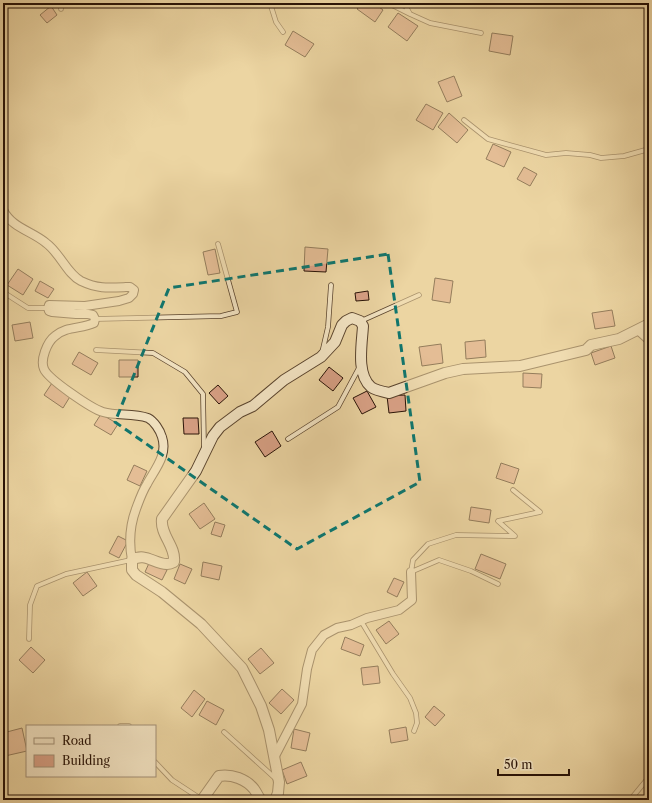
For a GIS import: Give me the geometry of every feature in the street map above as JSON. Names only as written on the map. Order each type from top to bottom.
[{"type":"street","points":[[3,210],[16,226],[41,239],[51,247],[72,274],[79,280],[97,288],[130,287],[134,290],[133,294],[129,298],[119,301],[86,306],[49,305],[49,311],[52,312],[88,314],[93,315],[96,319],[94,323],[88,326],[70,329],[54,336],[47,348],[44,358],[44,368],[48,375],[76,396],[102,412],[150,419],[157,427],[162,438],[164,449],[163,456],[146,486],[135,511],[130,550],[132,570],[136,575],[162,592],[201,624],[242,668],[261,706],[269,730],[279,782],[275,800]]},
{"type":"street","points":[[132,560],[136,557],[144,557],[167,564],[174,562],[175,555],[161,527],[162,519],[196,471],[213,436],[220,427],[240,412],[253,406],[284,380],[321,357],[335,342],[342,325],[352,318],[360,321],[363,326],[361,364],[364,376],[372,387],[389,394],[445,373],[463,369],[520,366],[586,350],[591,345],[619,339],[649,324]]},
{"type":"street","points":[[638,330],[649,340]]},
{"type":"street","points":[[275,756],[302,704],[307,669],[312,650],[324,635],[337,628],[352,625],[367,618],[399,610],[412,600],[411,572]]},
{"type":"street","points":[[202,800],[219,776],[225,775],[246,781],[261,800]]},
{"type":"lane","points":[[61,3],[61,9]]},
{"type":"lane","points":[[270,3],[276,22],[283,32]]},
{"type":"lane","points":[[404,3],[410,14]]},
{"type":"lane","points":[[390,4],[430,23],[481,33]]},
{"type":"lane","points":[[464,120],[488,139],[546,154],[566,153],[590,155],[601,158],[624,156],[649,149]]},
{"type":"lane","points":[[96,319],[221,316],[237,312],[218,244]]},
{"type":"lane","points":[[321,357],[328,328],[331,285]]},
{"type":"lane","points":[[3,292],[28,308],[48,308]]},
{"type":"lane","points":[[360,321],[420,295]]},
{"type":"lane","points":[[96,350],[153,353],[185,372],[203,394],[204,454]]},
{"type":"lane","points":[[288,439],[338,407],[361,364]]},
{"type":"lane","points":[[411,572],[413,560],[428,544],[456,535],[515,536],[498,521],[540,512],[513,490]]},
{"type":"lane","points":[[29,639],[30,604],[37,586],[66,574],[132,560]]},
{"type":"lane","points":[[411,572],[439,560],[471,571],[498,584]]},
{"type":"lane","points":[[361,621],[393,674],[410,698],[416,713],[414,731]]},
{"type":"lane","points":[[224,732],[279,782]]},
{"type":"lane","points":[[156,763],[172,780],[202,800]]},
{"type":"lane","points":[[630,800],[649,777]]},
{"type":"highlighted area","points":[[388,254],[420,482],[297,549],[115,422],[169,288]]},
{"type":"building","points":[[362,3],[374,3],[383,10],[375,22],[357,9]]},
{"type":"building","points":[[51,6],[57,15],[47,23],[40,15]]},
{"type":"building","points":[[398,13],[418,26],[407,41],[388,27]]},
{"type":"building","points":[[293,31],[314,44],[305,57],[285,45]]},
{"type":"building","points":[[492,33],[513,36],[510,55],[489,51]]},
{"type":"building","points":[[454,76],[462,96],[447,102],[438,82]]},
{"type":"building","points":[[426,104],[443,113],[433,130],[416,120]]},
{"type":"building","points":[[449,113],[468,130],[457,143],[438,127]]},
{"type":"building","points":[[493,144],[511,152],[504,167],[486,159]]},
{"type":"building","points":[[524,167],[537,174],[530,186],[517,179]]},
{"type":"building","points":[[305,247],[328,249],[326,272],[304,271]]},
{"type":"building","points":[[215,249],[220,273],[208,275],[203,252]]},
{"type":"building","points":[[18,269],[33,279],[23,295],[7,285]]},
{"type":"building","points":[[435,278],[453,281],[450,303],[432,300]]},
{"type":"building","points":[[40,281],[54,289],[48,298],[35,291]]},
{"type":"building","points":[[368,291],[369,300],[356,301],[355,293]]},
{"type":"building","points":[[612,310],[615,326],[595,329],[592,313]]},
{"type":"building","points":[[30,322],[33,338],[15,341],[12,325]]},
{"type":"building","points":[[485,340],[486,357],[466,359],[465,342]]},
{"type":"building","points":[[441,344],[443,363],[422,366],[419,347]]},
{"type":"building","points":[[611,346],[615,358],[595,365],[591,353]]},
{"type":"building","points":[[79,352],[98,363],[91,375],[72,364]]},
{"type":"building","points":[[119,360],[138,360],[138,377],[119,377]]},
{"type":"building","points":[[329,367],[343,378],[333,391],[319,380]]},
{"type":"building","points":[[523,373],[542,374],[541,388],[523,387]]},
{"type":"building","points":[[52,383],[71,395],[63,408],[44,395]]},
{"type":"building","points":[[218,385],[228,396],[219,404],[209,393]]},
{"type":"building","points":[[367,391],[376,407],[362,414],[353,398]]},
{"type":"building","points":[[405,395],[406,411],[389,413],[387,396]]},
{"type":"building","points":[[101,414],[118,424],[111,435],[94,425]]},
{"type":"building","points":[[183,418],[198,418],[199,434],[184,434]]},
{"type":"building","points":[[272,431],[281,446],[265,457],[255,442]]},
{"type":"building","points":[[501,463],[519,469],[514,484],[496,478]]},
{"type":"building","points":[[134,465],[147,471],[140,486],[127,480]]},
{"type":"building","points":[[204,503],[215,519],[200,529],[189,514]]},
{"type":"building","points":[[471,507],[491,510],[489,523],[469,520]]},
{"type":"building","points":[[215,522],[225,525],[221,537],[211,534]]},
{"type":"building","points":[[118,536],[128,541],[119,558],[109,553]]},
{"type":"building","points":[[481,554],[506,564],[500,579],[475,569]]},
{"type":"building","points":[[150,561],[167,570],[162,580],[145,572]]},
{"type":"building","points":[[203,562],[222,566],[219,580],[201,576]]},
{"type":"building","points":[[180,564],[192,569],[185,584],[174,579]]},
{"type":"building","points":[[87,572],[97,586],[83,596],[73,583]]},
{"type":"building","points":[[394,578],[404,582],[397,597],[387,592]]},
{"type":"building","points":[[389,621],[399,634],[386,644],[376,630]]},
{"type":"building","points":[[345,637],[364,645],[360,656],[341,649]]},
{"type":"building","points":[[31,647],[45,660],[33,673],[19,660]]},
{"type":"building","points":[[261,648],[274,663],[260,674],[248,659]]},
{"type":"building","points":[[378,666],[380,683],[363,685],[361,668]]},
{"type":"building","points":[[282,689],[294,700],[281,714],[269,703]]},
{"type":"building","points":[[194,690],[205,699],[192,717],[181,708]]},
{"type":"building","points":[[207,701],[224,710],[216,725],[199,715]]},
{"type":"building","points":[[434,706],[445,715],[435,726],[425,717]]},
{"type":"building","points":[[406,727],[408,740],[391,743],[389,730]]},
{"type":"building","points":[[22,728],[26,751],[5,756],[3,748],[3,733]]},
{"type":"building","points":[[294,729],[310,733],[306,751],[291,748]]},
{"type":"building","points":[[301,762],[307,776],[287,784],[282,770]]}]
